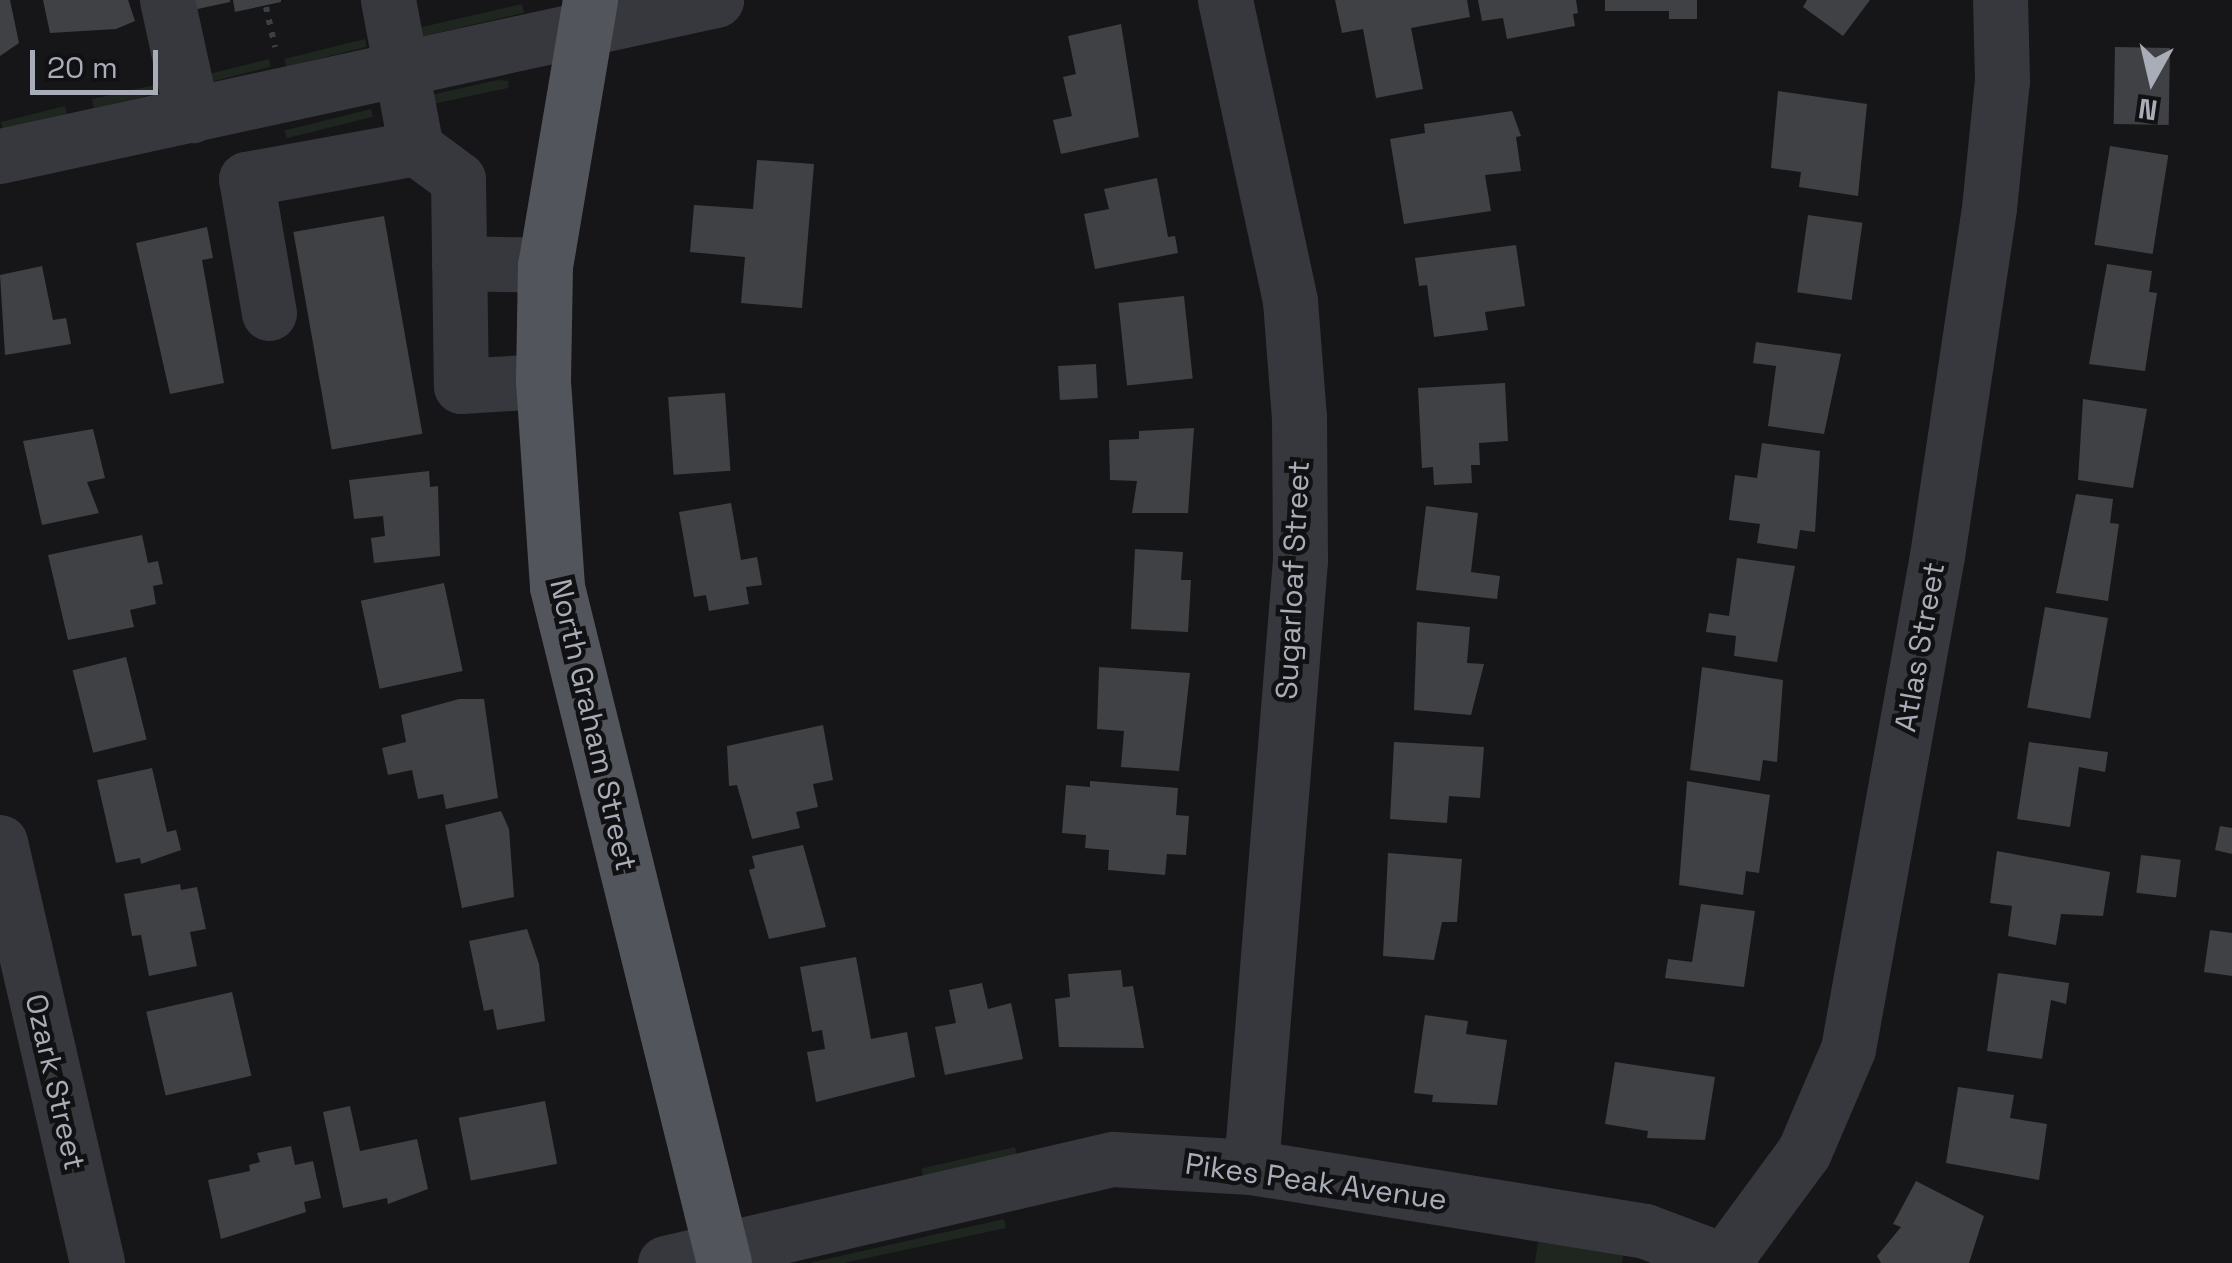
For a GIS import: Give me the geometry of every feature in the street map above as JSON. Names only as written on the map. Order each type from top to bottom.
[{"type":"main road","name":"North Graham Street","points":[[588,14],[545,265],[543,381],[557,587],[723,1257]]},
{"type":"street","points":[[166,0],[246,179],[269,313]]},
{"type":"street","points":[[388,0],[416,148],[458,179],[461,386],[543,381]]},
{"type":"street","points":[[0,156],[402,67],[588,14],[716,0]]},
{"type":"street","name":"Sugarloaf Street","points":[[1224,0],[1290,301],[1299,417],[1300,560],[1251,1167]]},
{"type":"street","name":"Atlas Street","points":[[1728,1261],[1804,1152],[1848,1049],[1936,556],[1989,208],[2002,80],[2000,0]]},
{"type":"street","points":[[246,179],[416,148]]},
{"type":"street","points":[[459,263],[545,265]]},
{"type":"street","name":"Ozark Street","points":[[0,842],[97,1263]]},
{"type":"street","name":"Pikes Peak Avenue","points":[[665,1263],[723,1257],[1112,1160],[1251,1167],[1645,1231],[1728,1261]]},
{"type":"path","points":[[266,7],[277,53]]},
{"type":"shaded area","points":[[522,4],[524,13],[422,36],[420,28]]},
{"type":"shaded area","points":[[365,39],[367,47],[286,67],[284,59]]},
{"type":"shaded area","points":[[269,59],[271,67],[198,85],[196,77]]},
{"type":"shaded area","points":[[509,81],[508,88],[428,105],[426,96]]},
{"type":"shaded area","points":[[167,82],[169,91],[94,108],[92,99]]},
{"type":"shaded area","points":[[65,106],[67,114],[3,130],[1,122]]},
{"type":"shaded area","points":[[371,109],[373,117],[287,138],[285,131]]},
{"type":"shaded area","points":[[1015,1147],[1017,1156],[923,1177],[921,1169]]},
{"type":"shaded area","points":[[1004,1219],[1006,1228],[844,1263],[809,1263]]},
{"type":"shaded area","points":[[1539,1233],[1625,1245],[1622,1263],[1535,1263]]},
{"type":"building","points":[[0,0],[10,0],[19,43],[0,56]]},
{"type":"building","points":[[43,0],[128,0],[135,21],[116,29],[50,33]]},
{"type":"building","points":[[191,0],[230,0],[230,2],[193,10]]},
{"type":"building","points":[[233,0],[281,0],[281,2],[235,12]]},
{"type":"building","points":[[1335,0],[1467,0],[1470,17],[1411,28],[1423,89],[1376,98],[1363,29],[1342,33]]},
{"type":"building","points":[[1478,0],[1576,0],[1578,13],[1573,14],[1575,26],[1507,39],[1503,18],[1482,21]]},
{"type":"building","points":[[1605,0],[1697,0],[1697,19],[1669,19],[1669,11],[1605,11]]},
{"type":"building","points":[[1807,0],[1870,0],[1843,36],[1803,7]]},
{"type":"building","points":[[1121,24],[1139,137],[1061,154],[1053,120],[1072,116],[1063,77],[1076,74],[1068,36]]},
{"type":"building","points":[[2115,47],[2170,48],[2169,125],[2114,124]]},
{"type":"building","points":[[1778,91],[1867,104],[1858,196],[1799,187],[1801,172],[1771,168]]},
{"type":"building","points":[[1512,111],[1521,136],[1516,137],[1521,171],[1485,175],[1491,211],[1404,224],[1390,139],[1425,133],[1424,124]]},
{"type":"building","points":[[2110,146],[2168,155],[2153,254],[2094,245]]},
{"type":"building","points":[[757,160],[814,164],[802,308],[741,303],[745,257],[690,252],[694,205],[753,209]]},
{"type":"building","points":[[1157,178],[1168,237],[1175,236],[1178,253],[1095,269],[1084,214],[1109,209],[1104,189]]},
{"type":"building","points":[[1808,215],[1862,223],[1852,300],[1797,292]]},
{"type":"building","points":[[384,216],[422,434],[332,450],[293,232]]},
{"type":"building","points":[[207,227],[213,258],[202,260],[224,383],[170,394],[136,243]]},
{"type":"building","points":[[1516,245],[1525,306],[1485,312],[1488,330],[1434,337],[1427,285],[1419,286],[1415,258]]},
{"type":"building","points":[[2107,264],[2152,271],[2149,292],[2157,293],[2145,371],[2089,364]]},
{"type":"building","points":[[42,266],[53,320],[66,318],[71,344],[5,355],[0,275]]},
{"type":"building","points":[[1184,296],[1193,379],[1127,385],[1118,303]]},
{"type":"building","points":[[1756,342],[1841,354],[1824,434],[1768,426],[1776,366],[1753,363]]},
{"type":"building","points":[[1096,364],[1098,398],[1060,400],[1058,366]]},
{"type":"building","points":[[1505,383],[1508,441],[1479,443],[1480,465],[1471,465],[1472,483],[1434,485],[1433,467],[1422,468],[1418,388]]},
{"type":"building","points":[[725,393],[730,471],[674,475],[668,397]]},
{"type":"building","points":[[2083,399],[2147,409],[2133,488],[2078,480]]},
{"type":"building","points":[[1194,428],[1188,513],[1132,513],[1137,481],[1110,480],[1109,440],[1139,439],[1139,431]]},
{"type":"building","points":[[93,429],[105,478],[87,482],[99,513],[42,525],[23,441]]},
{"type":"building","points":[[1762,443],[1820,451],[1815,532],[1800,530],[1797,549],[1757,543],[1760,524],[1729,520],[1735,475],[1757,478]]},
{"type":"building","points":[[429,471],[430,487],[438,486],[440,556],[374,563],[371,538],[385,536],[383,516],[354,519],[349,480]]},
{"type":"building","points":[[2076,494],[2113,499],[2110,523],[2119,524],[2108,601],[2056,593]]},
{"type":"building","points":[[731,503],[741,560],[757,557],[762,585],[746,587],[749,604],[709,611],[706,595],[694,597],[679,512]]},
{"type":"building","points":[[1426,506],[1478,513],[1471,572],[1500,576],[1497,599],[1416,590]]},
{"type":"building","points":[[142,535],[148,563],[158,561],[163,584],[153,586],[156,604],[130,610],[134,627],[68,640],[48,555]]},
{"type":"building","points":[[1135,549],[1183,552],[1181,580],[1191,580],[1188,632],[1131,629]]},
{"type":"building","points":[[1737,558],[1795,566],[1777,662],[1734,656],[1736,636],[1706,632],[1709,613],[1729,616]]},
{"type":"building","points":[[444,583],[463,671],[380,689],[361,601]]},
{"type":"building","points":[[2045,607],[2108,618],[2090,719],[2027,707]]},
{"type":"building","points":[[1417,622],[1470,627],[1467,663],[1484,664],[1471,715],[1414,710]]},
{"type":"building","points":[[126,657],[147,739],[93,753],[73,670]]},
{"type":"building","points":[[1099,667],[1190,673],[1179,771],[1121,767],[1124,731],[1097,729]]},
{"type":"building","points":[[1702,667],[1783,680],[1777,762],[1763,760],[1760,781],[1690,770]]},
{"type":"building","points":[[459,699],[484,699],[498,798],[446,809],[443,794],[418,799],[412,770],[388,775],[382,748],[406,742],[401,715]]},
{"type":"building","points":[[823,725],[833,780],[813,784],[818,807],[796,812],[800,828],[752,839],[737,785],[729,786],[727,746]]},
{"type":"building","points":[[1394,742],[1484,747],[1480,798],[1449,796],[1447,823],[1390,819]]},
{"type":"building","points":[[2029,742],[2108,752],[2105,772],[2079,767],[2070,827],[2017,819]]},
{"type":"building","points":[[152,768],[167,832],[176,830],[181,850],[141,864],[140,858],[116,863],[97,780]]},
{"type":"building","points":[[1090,781],[1178,788],[1176,815],[1189,816],[1186,855],[1167,854],[1165,875],[1108,870],[1109,850],[1085,848],[1086,835],[1062,833],[1066,785],[1090,787]]},
{"type":"building","points":[[1687,781],[1770,795],[1759,873],[1746,871],[1743,895],[1679,885]]},
{"type":"building","points":[[501,811],[509,829],[514,897],[462,908],[445,825]]},
{"type":"building","points":[[2220,826],[2232,828],[2232,854],[2215,850]]},
{"type":"building","points":[[803,845],[826,927],[769,939],[749,870],[755,868],[752,856]]},
{"type":"building","points":[[1997,851],[2110,872],[2103,916],[2061,914],[2056,945],[2008,936],[2012,906],[1990,903]]},
{"type":"building","points":[[1388,853],[1462,859],[1457,922],[1442,922],[1434,960],[1383,956]]},
{"type":"building","points":[[2141,855],[2181,860],[2176,898],[2136,893]]},
{"type":"building","points":[[180,884],[181,890],[197,887],[206,929],[190,932],[197,966],[149,976],[141,935],[132,936],[124,894]]},
{"type":"building","points":[[1701,904],[1755,911],[1744,987],[1665,978],[1668,959],[1692,962]]},
{"type":"building","points":[[527,929],[539,964],[545,1021],[497,1030],[493,1009],[484,1011],[469,941]]},
{"type":"building","points":[[2210,930],[2232,933],[2232,976],[2204,972]]},
{"type":"building","points":[[856,957],[871,1039],[907,1032],[915,1077],[816,1102],[807,1052],[825,1049],[822,1030],[812,1032],[800,967]]},
{"type":"building","points":[[1121,970],[1123,987],[1133,986],[1144,1048],[1059,1047],[1055,999],[1070,997],[1068,974]]},
{"type":"building","points":[[1998,973],[2069,983],[2066,1004],[2051,1000],[2042,1059],[1987,1051]]},
{"type":"building","points":[[982,983],[988,1009],[1011,1003],[1023,1059],[945,1075],[935,1027],[956,1023],[949,990]]},
{"type":"building","points":[[232,992],[251,1076],[166,1096],[146,1012]]},
{"type":"building","points":[[1425,1015],[1468,1021],[1466,1034],[1507,1040],[1497,1105],[1432,1102],[1433,1095],[1414,1093]]},
{"type":"building","points":[[1615,1062],[1715,1077],[1705,1140],[1647,1138],[1648,1131],[1605,1124]]},
{"type":"building","points":[[1958,1087],[2014,1095],[2010,1118],[2047,1124],[2039,1180],[1946,1163]]},
{"type":"building","points":[[545,1101],[557,1164],[471,1181],[459,1118]]},
{"type":"building","points":[[350,1106],[360,1151],[417,1139],[428,1189],[388,1204],[387,1198],[343,1208],[323,1112]]},
{"type":"building","points":[[291,1146],[295,1165],[313,1161],[321,1198],[304,1202],[306,1212],[221,1239],[208,1180],[250,1171],[249,1165],[260,1162],[257,1153]]},
{"type":"building","points":[[1916,1181],[1984,1216],[1969,1263],[1881,1263],[1877,1256],[1901,1227],[1893,1224]]}]
